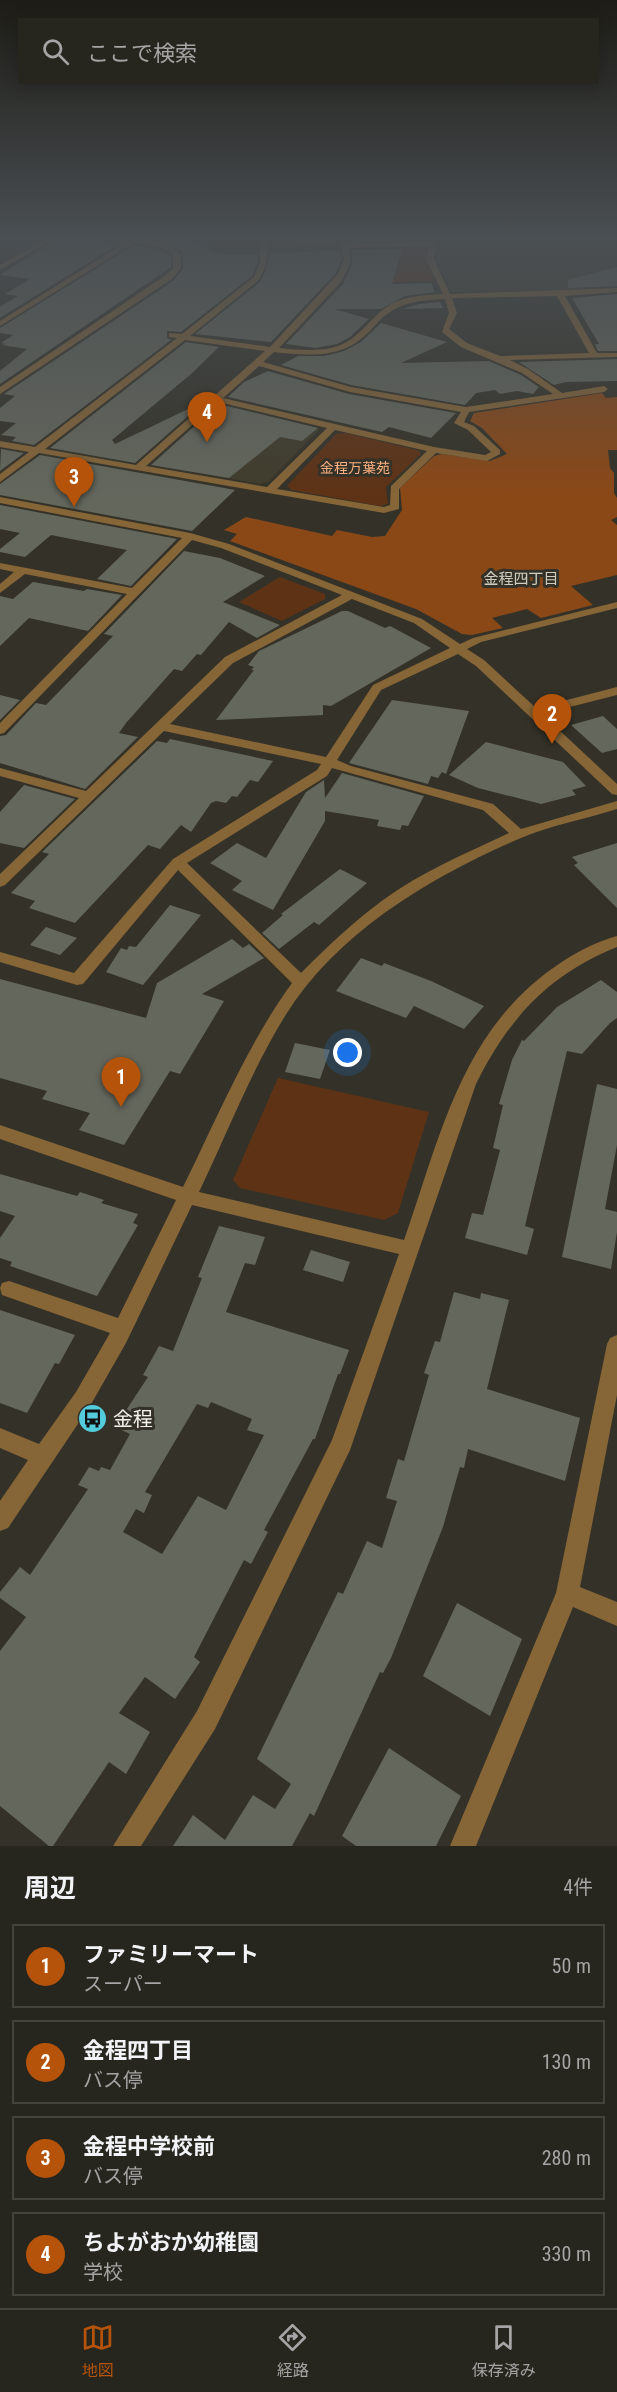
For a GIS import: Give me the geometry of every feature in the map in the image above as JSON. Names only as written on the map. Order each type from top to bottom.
[{"type":"street","points":[[0,479],[202,322]]},
{"type":"street","points":[[139,467],[273,349],[297,322]]},
{"type":"street","points":[[172,335],[302,352],[341,348],[364,333],[375,322]]},
{"type":"street","points":[[449,322],[445,330],[464,345],[525,371],[559,394]]},
{"type":"street","points":[[576,322],[595,356]]},
{"type":"street","points":[[0,391],[94,323],[115,326]]},
{"type":"street","points":[[499,358],[617,356]]},
{"type":"street","points":[[257,363],[350,389],[466,410],[604,388]]},
{"type":"street","points":[[548,387],[617,388]]},
{"type":"street","points":[[216,399],[434,450],[487,458],[497,452],[471,428],[459,423],[466,410]]},
{"type":"street","points":[[271,489],[333,426]]},
{"type":"street","points":[[0,444],[384,510],[394,507],[394,488],[434,450]]},
{"type":"street","points":[[0,500],[189,536],[225,546],[418,621],[480,663],[617,791]]},
{"type":"street","points":[[0,730],[189,536]]},
{"type":"street","points":[[0,566],[135,592]]},
{"type":"street","points":[[0,590],[22,571]]},
{"type":"street","points":[[0,882],[229,660],[351,595]]},
{"type":"street","points":[[0,957],[77,980],[178,862],[322,773],[377,688],[477,640],[617,605]]},
{"type":"street","points":[[533,713],[617,691]]},
{"type":"street","points":[[160,726],[330,762],[346,769],[488,807],[518,834]]},
{"type":"street","points":[[0,772],[88,796]]},
{"type":"street","points":[[0,1520],[83,1399],[123,1329],[258,1051],[279,1013],[301,982],[344,939],[390,902],[440,872],[518,834],[617,805]]},
{"type":"street","points":[[178,862],[301,982]]},
{"type":"street","points":[[126,1846],[207,1720],[342,1443],[468,1084],[497,1031],[537,987],[599,947],[617,941]]},
{"type":"street","points":[[0,1132],[189,1197],[410,1249]]},
{"type":"street","points":[[9,1290],[123,1329]]},
{"type":"street","points":[[463,1846],[567,1593],[617,1344]]},
{"type":"street","points":[[0,1438],[45,1457]]},
{"type":"street","points":[[567,1593],[617,1614]]},
{"type":"shaded area","points":[[602,393],[606,398],[617,397],[617,450],[608,450],[610,468],[614,473],[614,493],[617,498],[617,517],[611,520],[617,525],[617,575],[571,586],[593,605],[541,618],[527,609],[492,618],[503,628],[472,635],[462,634],[416,609],[230,541],[237,534],[224,530],[246,517],[332,536],[337,530],[372,537],[385,536],[402,510],[400,488],[434,456],[442,454],[490,461],[507,454],[482,428],[470,421],[474,413]]},
{"type":"shaded area","points":[[225,406],[319,430],[268,482],[260,484],[158,466],[155,462],[216,407]]},
{"type":"green space","name":"金程万葉苑","points":[[346,433],[417,450],[421,454],[386,487],[388,504],[380,506],[292,490],[287,486],[336,434]]},
{"type":"green space","points":[[280,577],[325,594],[325,599],[282,621],[239,602]]},
{"type":"green space","points":[[278,1078],[429,1112],[398,1213],[384,1220],[240,1188],[233,1180]]},
{"type":"building","points":[[9,322],[90,322],[0,384],[0,371],[27,349],[2,345],[5,344],[1,343],[13,335],[0,333],[0,328]]},
{"type":"building","points":[[111,322],[193,322],[181,332],[167,331],[167,338],[171,340],[34,445],[12,441],[16,437],[1,435],[16,423],[0,421],[0,408],[15,396],[4,394]]},
{"type":"building","points":[[210,322],[290,322],[271,342],[195,334]]},
{"type":"building","points":[[307,322],[366,322],[350,337],[337,344],[316,348],[286,344]]},
{"type":"building","points":[[586,322],[617,322],[617,351],[598,351],[595,344],[599,344]]},
{"type":"building","points":[[381,323],[447,342],[401,363],[489,361],[521,375],[539,387],[533,394],[517,391],[500,394],[495,390],[476,393],[465,405],[351,385],[281,365],[298,356],[324,356],[344,351],[361,342]]},
{"type":"building","points":[[186,342],[219,347],[191,374],[112,440],[115,444],[205,401],[135,463],[50,448]]},
{"type":"building","points":[[617,359],[617,381],[566,382],[554,385],[519,362]]},
{"type":"building","points":[[268,371],[349,394],[456,413],[431,438],[389,427],[382,432],[228,397],[244,382]]},
{"type":"building","points":[[219,404],[318,428],[302,441],[280,437],[229,478],[151,465]]},
{"type":"building","points":[[1,449],[24,453],[0,471]]},
{"type":"building","points":[[40,455],[235,490],[192,531],[0,495],[0,484]]},
{"type":"building","points":[[0,505],[177,539],[131,586],[97,579],[127,550],[51,535],[25,557],[0,552],[0,549],[20,533],[0,529]]},
{"type":"building","points":[[184,551],[220,558],[265,576],[223,602],[280,625],[257,638],[229,622],[201,655],[197,654],[182,671],[174,669],[126,723],[119,733],[138,737],[85,789],[0,763],[0,736],[6,735],[36,703],[46,705],[113,636],[104,634]]},
{"type":"building","points":[[33,582],[122,595],[88,631],[29,618],[0,646],[0,596],[13,599]]},
{"type":"building","points":[[342,611],[348,611],[385,628],[390,626],[431,648],[331,706],[323,705],[323,715],[216,720],[254,670],[251,670],[254,667],[248,665],[259,651]]},
{"type":"building","points":[[0,695],[20,700],[0,720]]},
{"type":"building","points":[[392,700],[469,711],[446,774],[442,772],[438,778],[431,776],[428,784],[349,763]]},
{"type":"building","points":[[603,716],[617,729],[617,749],[602,753],[571,725]]},
{"type":"building","points":[[170,739],[273,761],[258,782],[250,780],[237,797],[232,796],[226,803],[216,801],[211,803],[191,832],[181,825],[160,849],[148,845],[75,923],[29,908],[35,901],[11,893],[49,854],[42,852],[157,741],[167,743]]},
{"type":"building","points":[[486,742],[563,762],[586,786],[572,790],[576,795],[541,804],[478,788],[449,775]]},
{"type":"building","points":[[342,773],[424,796],[408,826],[402,825],[400,830],[377,826],[379,820],[325,811],[325,821],[273,910],[232,890],[242,881],[210,863],[237,843],[266,858],[306,792],[324,780],[325,798]]},
{"type":"building","points":[[24,785],[75,799],[24,848],[0,843],[0,812]]},
{"type":"building","points":[[617,843],[617,908],[574,865],[578,863],[572,857]]},
{"type":"building","points":[[340,869],[367,883],[319,925],[314,922],[279,949],[262,933],[283,915],[281,914]]},
{"type":"building","points":[[170,905],[201,915],[143,985],[106,972],[121,948],[127,950],[129,946],[136,947]]},
{"type":"building","points":[[46,927],[77,938],[60,955],[30,945]]},
{"type":"building","points":[[232,939],[243,948],[249,944],[264,958],[202,994],[224,1001],[180,1074],[170,1071],[124,1145],[79,1130],[90,1113],[42,1099],[47,1091],[0,1078],[0,979],[146,1018],[157,983]]},
{"type":"building","points":[[361,958],[382,966],[384,963],[431,981],[484,1006],[464,1029],[414,1006],[406,1018],[336,991]]},
{"type":"building","points":[[601,980],[617,992],[617,1018],[582,1054],[567,1051],[525,1226],[534,1229],[527,1255],[465,1238],[472,1213],[483,1215],[500,1150],[493,1148],[503,1105],[499,1104],[512,1060],[522,1040],[524,1041],[557,1007]]},
{"type":"building","points":[[295,1043],[330,1050],[320,1079],[285,1072]]},
{"type":"building","points":[[597,1084],[617,1089],[617,1145],[605,1209],[617,1212],[617,1232],[611,1269],[562,1257]]},
{"type":"building","points":[[0,1174],[77,1196],[80,1192],[104,1200],[101,1203],[138,1214],[133,1223],[138,1225],[97,1296],[10,1266],[12,1262],[0,1258],[0,1238],[15,1216],[0,1211]]},
{"type":"building","points":[[219,1226],[265,1237],[255,1265],[245,1263],[226,1312],[349,1350],[315,1439],[264,1530],[268,1532],[251,1564],[244,1560],[194,1657],[200,1662],[175,1699],[145,1677],[119,1713],[150,1732],[126,1774],[109,1762],[53,1846],[49,1846],[0,1806],[0,1651],[26,1617],[0,1598],[0,1592],[20,1567],[30,1575],[88,1489],[78,1485],[89,1467],[99,1471],[101,1467],[110,1470],[130,1434],[115,1427],[148,1377],[143,1375],[159,1346],[173,1351],[202,1278],[198,1277]],"holes":[[[211,1402],[252,1419],[247,1430],[264,1435],[226,1510],[198,1496],[162,1554],[123,1532],[136,1509],[144,1513],[152,1495],[145,1492],[197,1404],[208,1408]]]},
{"type":"building","points":[[311,1250],[350,1262],[343,1282],[303,1270]]},
{"type":"building","points":[[454,1292],[480,1299],[481,1293],[509,1300],[487,1389],[580,1418],[565,1481],[468,1449],[464,1468],[460,1467],[443,1527],[391,1658],[383,1673],[380,1672],[314,1816],[310,1813],[292,1846],[173,1846],[193,1815],[225,1840],[253,1795],[275,1809],[291,1784],[257,1759],[338,1592],[343,1594],[367,1541],[382,1548],[397,1501],[386,1498],[398,1459],[404,1461],[429,1375],[424,1373],[435,1341],[440,1342]]},
{"type":"building","points":[[0,1310],[75,1335],[59,1364],[55,1363],[27,1413],[0,1403]]},
{"type":"building","points":[[457,1603],[522,1639],[490,1716],[423,1676]]},
{"type":"building","points":[[389,1748],[461,1796],[436,1846],[356,1846],[342,1836]]},
{"type":"place","name":"ちよがおか幼稚園","points":[[207,442]]},
{"type":"place","name":"金程中学校前","points":[[74,507]]},
{"type":"place","name":"金程四丁目","points":[[552,744]]},
{"type":"place","name":"ファミリーマート","points":[[121,1107]]},
{"type":"place","name":"金程","points":[[92,1419]]},
{"type":"district","name":"金程四丁目","points":[[521,579]]}]
